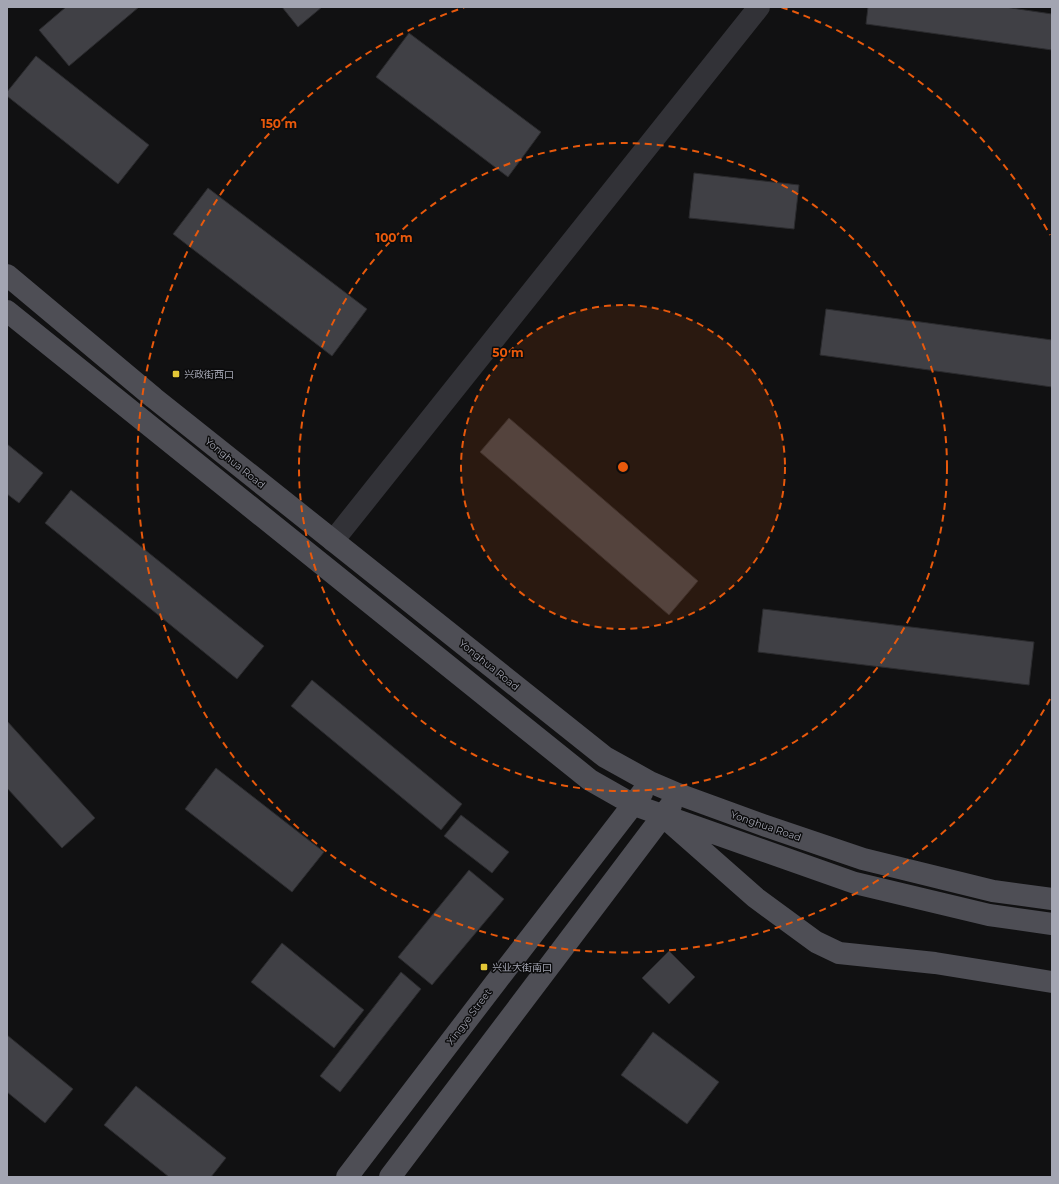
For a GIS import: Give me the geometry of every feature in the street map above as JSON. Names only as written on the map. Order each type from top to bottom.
[{"type":"main road","name":"Yonghua Road","points":[[7,275],[154,398],[605,757],[650,782],[678,794],[763,825],[864,859],[993,891],[1052,899]]},
{"type":"main road","points":[[7,311],[590,780],[634,805],[855,883],[989,915],[1052,924]]},
{"type":"main road","name":"Xingye Street","points":[[347,1177],[634,805],[650,782]]},
{"type":"main road","points":[[390,1177],[663,816],[678,794]]},
{"type":"main road","points":[[663,816],[756,898],[816,942],[839,953],[935,963],[1052,982]]},
{"type":"street","points":[[333,541],[759,7]]},
{"type":"building","points":[[66,7],[139,7],[69,66],[39,30]]},
{"type":"building","points":[[282,7],[322,7],[298,27]]},
{"type":"building","points":[[868,7],[1005,7],[1052,14],[1052,50],[866,24]]},
{"type":"building","points":[[409,33],[541,132],[508,177],[376,77]]},
{"type":"building","points":[[36,56],[149,145],[118,184],[7,96],[7,92]]},
{"type":"building","points":[[694,173],[799,185],[794,229],[689,218]]},
{"type":"building","points":[[208,188],[367,309],[332,356],[173,234]]},
{"type":"building","points":[[826,309],[1052,340],[1052,387],[820,355]]},
{"type":"building","points":[[509,418],[698,581],[669,615],[480,452]]},
{"type":"building","points":[[7,444],[43,473],[19,503],[7,494]]},
{"type":"building","points":[[71,490],[264,646],[237,679],[45,523]]},
{"type":"building","points":[[763,609],[1034,642],[1029,685],[758,652]]},
{"type":"building","points":[[312,680],[462,804],[441,830],[291,706]]},
{"type":"building","points":[[7,721],[95,818],[62,848],[7,788]]},
{"type":"building","points":[[216,768],[324,852],[292,892],[185,809]]},
{"type":"building","points":[[461,815],[509,852],[492,873],[444,836]]},
{"type":"building","points":[[469,870],[504,899],[432,985],[398,957]]},
{"type":"building","points":[[282,943],[364,1010],[334,1048],[251,982]]},
{"type":"building","points":[[669,951],[695,977],[669,1004],[642,978]]},
{"type":"building","points":[[401,972],[421,989],[340,1092],[320,1076]]},
{"type":"building","points":[[653,1032],[719,1082],[687,1124],[621,1075]]},
{"type":"building","points":[[7,1035],[73,1089],[45,1123],[7,1092]]},
{"type":"building","points":[[136,1086],[226,1158],[211,1177],[169,1177],[104,1125]]},
{"type":"place","name":"兴政街西口","points":[[176,374]]},
{"type":"place","name":"兴业大街南口","points":[[484,967]]}]
